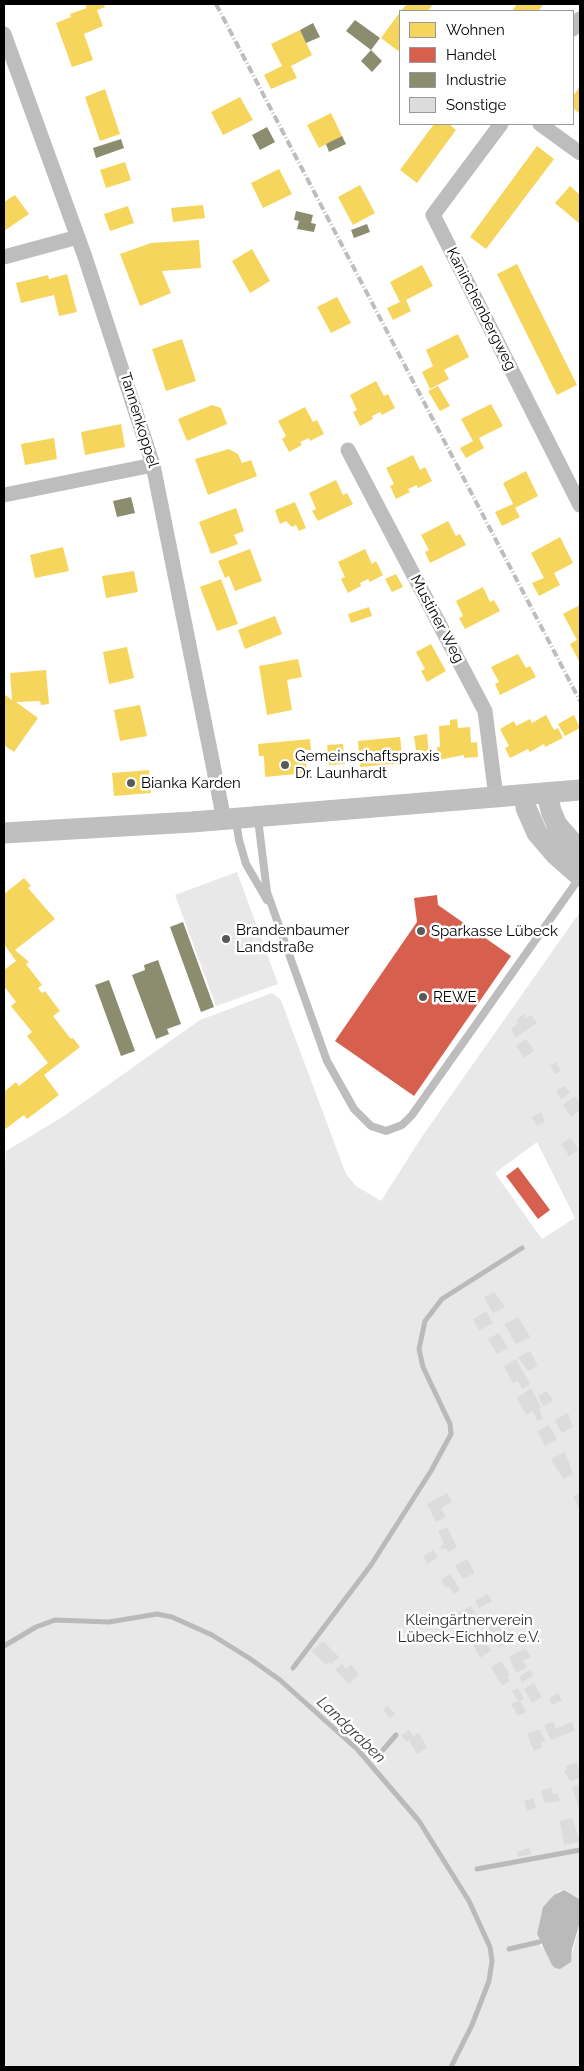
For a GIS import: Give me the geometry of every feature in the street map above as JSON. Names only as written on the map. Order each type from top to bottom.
[{"type":"main road","points":[[4,833],[257,817],[580,790]]},
{"type":"main road","points":[[547,793],[550,811],[557,825],[580,851]]},
{"type":"main road","points":[[525,795],[526,808],[537,833],[555,854],[580,877]]},
{"type":"street","name":"Tannenkoppel","points":[[4,34],[78,237],[153,465],[230,819]]},
{"type":"street","name":"Kaninchenbergweg","points":[[500,125],[433,215],[580,505]]},
{"type":"street","points":[[541,125],[580,153]]},
{"type":"street","points":[[4,257],[78,237]]},
{"type":"street","name":"Mustiner Weg","points":[[348,450],[485,711],[496,797]]},
{"type":"street","points":[[4,495],[153,465]]},
{"type":"lane","points":[[257,817],[267,892],[327,1061],[354,1109],[371,1126],[386,1131],[402,1125],[412,1115],[580,877]]},
{"type":"lane","points":[[230,819],[246,864],[272,908]]},
{"type":"green space","name":"Brandenbaumer Landstraße","points":[[237,872],[278,984],[216,1006],[175,895]]},
{"type":"green space","name":"Kleingärtnerverein Lübeck-Eichholz e.V.","points":[[580,912],[580,1904],[579,1899],[564,1890],[559,1891],[543,1907],[537,1934],[541,1946],[545,1949],[555,1968],[572,1954],[580,1922],[580,2067],[4,2067],[4,1183],[6,1151],[64,1116],[200,1020],[272,993],[281,1000],[346,1174],[356,1186],[381,1201],[421,1138]],"holes":[[[537,1142],[575,1218],[542,1239],[495,1173]]]},
{"type":"shaded area","points":[[564,1890],[579,1899],[580,1922],[572,1949],[571,1962],[560,1969],[552,1965],[537,1934],[543,1907],[554,1895]]},
{"type":"building: Wohnen","points":[[85,4],[104,4],[105,7],[97,10],[103,26],[84,34],[93,60],[72,67],[56,23],[71,17],[70,14],[87,8]]},
{"type":"building: Wohnen","points":[[407,4],[433,4],[429,10],[402,10]]},
{"type":"building: Wohnen","points":[[517,4],[544,4],[539,10],[513,10]]},
{"type":"building: Wohnen","points":[[399,13],[398,51],[381,38]]},
{"type":"building: Wohnen","points":[[300,30],[312,55],[291,66],[297,78],[271,89],[264,75],[282,66],[271,44]]},
{"type":"building: Wohnen","points":[[580,86],[580,114],[574,109],[574,95]]},
{"type":"building: Wohnen","points":[[105,89],[120,134],[100,141],[85,97]]},
{"type":"building: Wohnen","points":[[240,97],[253,120],[223,135],[211,112]]},
{"type":"building: Wohnen","points":[[331,113],[342,136],[319,148],[307,125]]},
{"type":"building: Wohnen","points":[[433,125],[450,125],[456,130],[417,183],[400,170]]},
{"type":"building: Wohnen","points":[[537,146],[554,159],[486,249],[470,237]]},
{"type":"building: Wohnen","points":[[125,162],[131,180],[106,188],[100,170]]},
{"type":"building: Wohnen","points":[[279,169],[292,194],[263,208],[251,183]]},
{"type":"building: Wohnen","points":[[360,185],[375,213],[353,225],[338,197]]},
{"type":"building: Wohnen","points":[[570,186],[580,195],[580,224],[555,203]]},
{"type":"building: Wohnen","points":[[15,195],[29,214],[4,231],[4,202]]},
{"type":"building: Wohnen","points":[[203,205],[205,218],[173,222],[171,208]]},
{"type":"building: Wohnen","points":[[128,206],[134,223],[110,231],[104,214]]},
{"type":"building: Wohnen","points":[[199,240],[201,268],[162,271],[171,293],[140,306],[120,254],[151,243]]},
{"type":"building: Wohnen","points":[[252,249],[270,281],[250,293],[232,261]]},
{"type":"building: Wohnen","points":[[517,264],[577,385],[557,395],[497,274]]},
{"type":"building: Wohnen","points":[[422,265],[433,286],[406,300],[411,311],[393,320],[387,308],[400,302],[390,282]]},
{"type":"building: Wohnen","points":[[67,274],[77,312],[59,316],[54,295],[21,303],[16,283],[48,275],[49,279]]},
{"type":"building: Wohnen","points":[[337,297],[351,323],[331,333],[317,307]]},
{"type":"building: Wohnen","points":[[458,334],[469,357],[444,370],[449,379],[430,389],[422,372],[433,366],[426,350]]},
{"type":"building: Wohnen","points":[[182,339],[196,381],[166,391],[152,349]]},
{"type":"building: Wohnen","points":[[376,381],[384,396],[388,394],[395,408],[382,415],[380,412],[372,416],[373,419],[360,426],[353,412],[357,410],[350,395]]},
{"type":"building: Wohnen","points":[[438,386],[450,406],[440,411],[428,391]]},
{"type":"building: Wohnen","points":[[491,404],[503,426],[479,438],[484,448],[466,458],[460,448],[473,441],[461,419]]},
{"type":"building: Wohnen","points":[[212,405],[221,408],[227,424],[187,441],[178,419]]},
{"type":"building: Wohnen","points":[[305,407],[313,422],[317,420],[324,434],[310,441],[309,438],[300,442],[302,445],[289,452],[282,439],[286,436],[278,421]]},
{"type":"building: Wohnen","points":[[121,424],[125,447],[85,455],[81,432]]},
{"type":"building: Wohnen","points":[[54,438],[57,459],[25,465],[21,444]]},
{"type":"building: Wohnen","points":[[229,449],[238,454],[242,463],[251,460],[257,476],[208,495],[195,459]]},
{"type":"building: Wohnen","points":[[413,455],[420,470],[425,467],[432,481],[418,488],[417,485],[408,489],[410,492],[396,499],[390,486],[394,484],[386,468]]},
{"type":"building: Wohnen","points":[[526,471],[538,496],[515,508],[520,517],[502,526],[495,512],[513,504],[503,483]]},
{"type":"building: Wohnen","points":[[336,480],[343,495],[347,493],[353,504],[318,521],[312,511],[316,509],[309,493]]},
{"type":"building: Wohnen","points":[[295,502],[306,528],[299,531],[296,525],[292,527],[286,521],[280,524],[275,510]]},
{"type":"building: Wohnen","points":[[236,508],[244,531],[234,535],[238,544],[211,554],[199,522]]},
{"type":"building: Wohnen","points":[[448,521],[456,536],[460,534],[466,545],[430,563],[425,552],[429,550],[421,535]]},
{"type":"building: Wohnen","points":[[560,537],[573,563],[554,573],[560,585],[539,596],[532,583],[544,578],[531,553]]},
{"type":"building: Wohnen","points":[[63,547],[69,571],[35,578],[30,555]]},
{"type":"building: Wohnen","points":[[250,549],[262,581],[235,591],[229,576],[225,578],[218,561]]},
{"type":"building: Wohnen","points":[[365,549],[372,564],[376,561],[383,575],[370,582],[368,579],[360,583],[361,586],[348,593],[341,579],[345,577],[338,562]]},
{"type":"building: Wohnen","points":[[134,571],[138,592],[106,598],[102,576]]},
{"type":"building: Wohnen","points":[[396,574],[403,587],[392,592],[385,579]]},
{"type":"building: Wohnen","points":[[221,579],[238,624],[217,631],[200,587]]},
{"type":"building: Wohnen","points":[[483,587],[490,602],[494,600],[500,611],[465,629],[459,618],[463,616],[456,601]]},
{"type":"building: Wohnen","points":[[580,605],[580,663],[570,644],[577,640],[563,614]]},
{"type":"building: Wohnen","points":[[369,607],[372,616],[351,623],[348,614]]},
{"type":"building: Wohnen","points":[[275,616],[282,634],[245,649],[238,630]]},
{"type":"building: Wohnen","points":[[431,644],[446,671],[427,682],[421,671],[425,669],[416,652]]},
{"type":"building: Wohnen","points":[[127,647],[134,678],[109,684],[103,652]]},
{"type":"building: Wohnen","points":[[518,654],[526,668],[530,666],[536,677],[500,695],[495,684],[499,682],[491,667]]},
{"type":"building: Wohnen","points":[[298,659],[302,677],[287,680],[292,710],[267,715],[259,666]]},
{"type":"building: Wohnen","points":[[46,670],[49,704],[41,705],[40,701],[16,702],[38,718],[14,752],[4,745],[4,694],[12,700],[10,673]]},
{"type":"building: Wohnen","points":[[140,705],[147,736],[120,741],[114,710]]},
{"type":"building: Wohnen","points":[[546,715],[554,730],[558,728],[563,738],[545,747],[544,744],[530,752],[528,749],[510,758],[505,748],[509,746],[500,729],[514,721],[516,726],[530,719],[532,723]]},
{"type":"building: Wohnen","points":[[574,715],[580,728],[565,736],[558,724]]},
{"type":"building: Wohnen","points":[[457,719],[458,728],[470,727],[471,743],[477,742],[478,757],[464,758],[464,755],[438,760],[437,747],[440,747],[439,726],[450,725],[450,720]]},
{"type":"building: Wohnen","points":[[427,734],[429,756],[422,757],[421,750],[416,750],[414,736]]},
{"type":"building: Wohnen","points":[[400,737],[403,763],[360,767],[358,741]]},
{"type":"building: Wohnen","name":"Gemeinschaftspraxis Dr. Launhardt","points":[[310,739],[311,750],[305,750],[307,773],[265,777],[264,756],[259,756],[258,744]]},
{"type":"building: Wohnen","points":[[343,744],[345,764],[329,765],[327,745]]},
{"type":"building: Wohnen","name":"Bianka Karden","points":[[149,770],[151,793],[114,796],[112,773]]},
{"type":"building: Wohnen","points":[[24,878],[31,886],[28,888],[55,919],[15,950],[29,962],[26,964],[42,985],[38,988],[42,993],[45,991],[60,1011],[53,1016],[71,1039],[73,1038],[80,1047],[44,1075],[59,1095],[27,1119],[24,1115],[4,1130],[4,1089],[5,1091],[16,1082],[19,1086],[48,1063],[27,1036],[32,1032],[11,1006],[16,1002],[4,986],[4,970],[16,961],[4,944],[4,894]]},
{"type":"building: Handel","points":[[437,895],[438,905],[511,956],[414,1096],[335,1041],[417,922],[414,898]]},
{"type":"building: Handel","points":[[518,1167],[550,1210],[538,1219],[506,1176]]},
{"type":"building: Industrie","points":[[355,20],[380,38],[371,50],[346,31]]},
{"type":"building: Industrie","points":[[313,23],[320,37],[306,43],[300,30]]},
{"type":"building: Industrie","points":[[371,50],[382,61],[372,72],[361,61]]},
{"type":"building: Industrie","points":[[267,127],[275,142],[260,150],[252,135]]},
{"type":"building: Industrie","points":[[342,136],[346,144],[329,152],[326,144]]},
{"type":"building: Industrie","points":[[121,139],[124,148],[96,158],[93,148]]},
{"type":"building: Industrie","points":[[296,211],[313,215],[311,223],[316,224],[314,232],[297,229],[299,221],[294,220]]},
{"type":"building: Industrie","points":[[367,224],[370,232],[354,238],[351,230]]},
{"type":"building: Industrie","points":[[131,497],[135,513],[117,517],[113,501]]},
{"type":"building: Industrie","points":[[183,922],[214,1007],[201,1012],[170,927]]},
{"type":"building: Industrie","points":[[158,960],[181,1024],[167,1029],[169,1034],[156,1039],[132,975],[145,970],[144,965]]},
{"type":"building: Industrie","points":[[109,980],[135,1051],[121,1056],[95,985]]},
{"type":"building: Sonstige","points":[[524,1014],[526,1018],[531,1015],[537,1023],[516,1037],[511,1029],[519,1023],[516,1020]]},
{"type":"building: Sonstige","points":[[526,1039],[534,1051],[524,1058],[516,1046]]},
{"type":"building: Sonstige","points":[[556,1062],[561,1071],[555,1074],[550,1066]]},
{"type":"building: Sonstige","points":[[565,1086],[570,1093],[561,1099],[556,1091]]},
{"type":"building: Sonstige","points":[[575,1096],[580,1103],[580,1110],[571,1117],[563,1105]]},
{"type":"building: Sonstige","points":[[541,1112],[545,1122],[537,1126],[532,1117]]},
{"type":"building: Sonstige","points":[[571,1138],[578,1150],[569,1156],[561,1144]]},
{"type":"building: Sonstige","points":[[494,1292],[505,1307],[493,1313],[484,1297]]},
{"type":"building: Sonstige","points":[[486,1311],[493,1323],[479,1331],[473,1319]]},
{"type":"building: Sonstige","points":[[518,1317],[530,1337],[516,1344],[504,1324]]},
{"type":"building: Sonstige","points":[[499,1333],[508,1348],[497,1354],[488,1339]]},
{"type":"building: Sonstige","points":[[530,1351],[538,1366],[528,1371],[518,1357]]},
{"type":"building: Sonstige","points":[[516,1359],[530,1384],[522,1389],[518,1381],[513,1383],[504,1366]]},
{"type":"building: Sonstige","points":[[531,1388],[541,1407],[539,1408],[543,1419],[537,1421],[533,1411],[526,1415],[517,1398]]},
{"type":"building: Sonstige","points":[[547,1391],[553,1401],[543,1406],[538,1396]]},
{"type":"building: Sonstige","points":[[568,1413],[573,1427],[562,1433],[555,1420]]},
{"type":"building: Sonstige","points":[[549,1425],[557,1439],[545,1446],[537,1431]]},
{"type":"building: Sonstige","points":[[565,1452],[573,1474],[563,1479],[551,1459]]},
{"type":"building: Sonstige","points":[[447,1493],[452,1502],[441,1508],[446,1517],[436,1522],[427,1504]]},
{"type":"building: Sonstige","points":[[580,1493],[580,1507],[579,1508],[573,1497]]},
{"type":"building: Sonstige","points":[[447,1527],[457,1547],[448,1552],[446,1548],[442,1550],[440,1546],[444,1544],[438,1531]]},
{"type":"building: Sonstige","points":[[433,1550],[438,1557],[427,1564],[423,1556]]},
{"type":"building: Sonstige","points":[[467,1559],[475,1573],[463,1579],[455,1566]]},
{"type":"building: Sonstige","points":[[450,1574],[460,1590],[454,1594],[449,1586],[446,1588],[441,1580]]},
{"type":"building: Sonstige","points":[[488,1594],[492,1601],[479,1608],[475,1601]]},
{"type":"building: Sonstige","points":[[471,1606],[476,1615],[472,1617],[474,1620],[464,1626],[457,1614]]},
{"type":"building: Sonstige","points":[[494,1619],[510,1641],[499,1647],[486,1624]]},
{"type":"building: Sonstige","points":[[484,1639],[491,1651],[480,1658],[473,1645]]},
{"type":"building: Sonstige","points":[[323,1641],[339,1657],[331,1664],[329,1662],[326,1665],[312,1651]]},
{"type":"building: Sonstige","points":[[525,1648],[531,1657],[523,1661],[527,1667],[516,1673],[509,1657]]},
{"type":"building: Sonstige","points":[[501,1661],[510,1675],[507,1676],[510,1681],[502,1686],[491,1667]]},
{"type":"building: Sonstige","points":[[342,1664],[346,1669],[351,1665],[359,1674],[349,1684],[335,1669]]},
{"type":"building: Sonstige","points":[[530,1670],[533,1676],[522,1682],[519,1676]]},
{"type":"building: Sonstige","points":[[534,1683],[542,1697],[532,1703],[524,1689]]},
{"type":"building: Sonstige","points":[[518,1688],[524,1699],[520,1701],[526,1712],[518,1716],[511,1704],[518,1701],[512,1691]]},
{"type":"building: Sonstige","points":[[558,1693],[562,1700],[552,1705],[549,1699]]},
{"type":"building: Sonstige","points":[[388,1706],[395,1714],[390,1718],[383,1710]]},
{"type":"building: Sonstige","points":[[553,1722],[556,1729],[572,1722],[575,1730],[551,1740],[544,1725]]},
{"type":"building: Sonstige","points":[[409,1730],[413,1736],[419,1733],[427,1748],[417,1754],[409,1740],[406,1742],[401,1735]]},
{"type":"building: Sonstige","points":[[540,1730],[545,1741],[541,1743],[543,1747],[534,1751],[527,1734]]},
{"type":"building: Sonstige","points":[[577,1762],[580,1778],[570,1781],[564,1771],[567,1770],[566,1766]]},
{"type":"building: Sonstige","points":[[580,1784],[580,1811],[572,1787]]},
{"type":"building: Sonstige","points":[[551,1787],[553,1794],[558,1793],[560,1801],[545,1803],[541,1791]]},
{"type":"building: Sonstige","points":[[533,1798],[536,1808],[527,1811],[524,1801]]},
{"type":"building: Sonstige","points":[[572,1818],[580,1842],[564,1845],[560,1821]]},
{"type":"building: Sonstige","points":[[529,1848],[531,1854],[518,1857],[517,1852]]},
{"type":"waterway","points":[[293,1668],[371,1565],[431,1471],[451,1434],[450,1424],[423,1367],[419,1349],[425,1321],[442,1299],[522,1248]]},
{"type":"waterway","name":"Landgraben","points":[[4,1646],[36,1627],[55,1620],[109,1622],[157,1614],[172,1617],[212,1635],[280,1680],[358,1750],[419,1821],[469,1901],[490,1947],[492,1961],[489,1981],[472,2025],[451,2067]]},
{"type":"waterway","points":[[383,1750],[396,1735]]},
{"type":"waterway","points":[[477,1869],[580,1850]]},
{"type":"waterway","points":[[509,1949],[539,1942]]},
{"type":"railway","points":[[216,4],[580,701]]},
{"type":"place","name":"Gemeinschaftspraxis Dr. Launhardt","points":[[285,765]]},
{"type":"place","name":"Bianka Karden","points":[[131,783]]},
{"type":"place","name":"Sparkasse Lübeck","points":[[421,931]]},
{"type":"place","name":"Brandenbaumer Landstraße","points":[[226,939]]},
{"type":"place","name":"REWE","points":[[423,997]]}]
